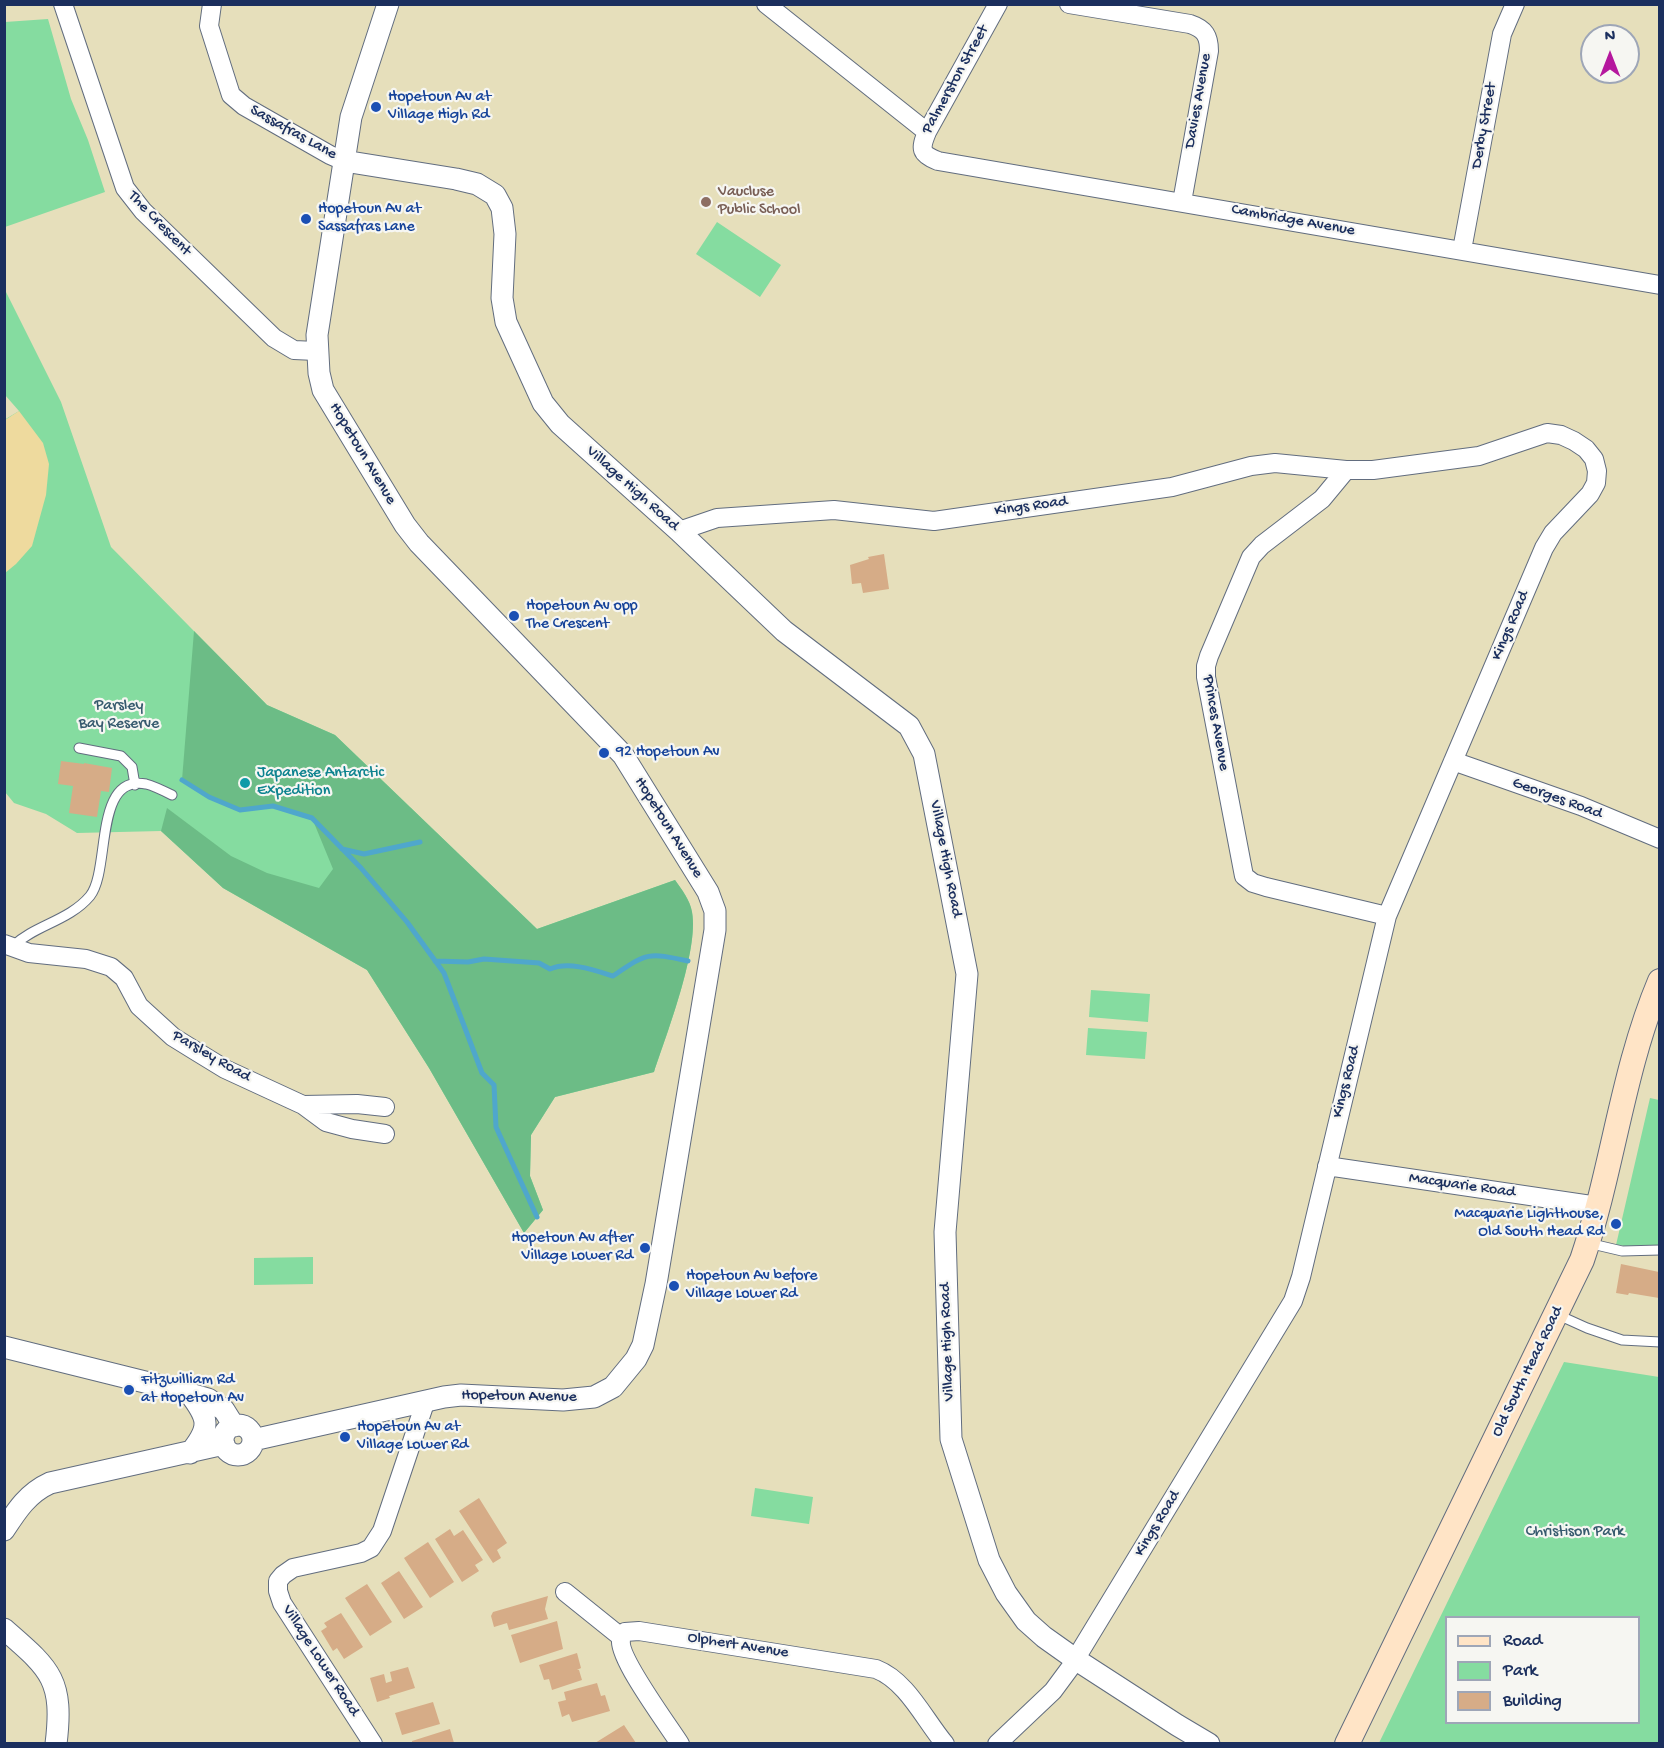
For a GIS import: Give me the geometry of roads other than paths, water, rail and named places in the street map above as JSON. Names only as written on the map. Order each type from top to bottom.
[{"type":"main road","name":"Old South Head Road","points":[[1347,1743],[1582,1260],[1598,1206],[1638,1042],[1659,981]]},
{"type":"street","name":"The Crescent","points":[[63,4],[125,188],[143,211],[274,338],[294,350],[316,351]]},
{"type":"street","name":"Sassafras Lane","points":[[212,4],[209,27],[231,95],[244,106],[344,161]]},
{"type":"street","name":"Hopetoun Avenue","points":[[253,1440],[426,1400],[461,1395],[563,1400],[594,1396],[613,1387],[636,1359],[643,1345],[656,1284],[716,920],[708,892],[623,755],[419,543],[405,525],[323,390],[316,351],[318,322],[344,161],[355,101],[388,4]]},
{"type":"street","points":[[766,4],[927,132]]},
{"type":"street","name":"Palmerston Street","points":[[927,157],[922,151],[922,146],[927,132],[998,4]]},
{"type":"street","name":"Davies Avenue","points":[[1069,4],[1190,24],[1200,27],[1207,36],[1209,51],[1182,202]]},
{"type":"street","name":"Derby Street","points":[[1462,250],[1502,34],[1509,13],[1515,4]]},
{"type":"street","name":"Cambridge Avenue","points":[[927,157],[938,161],[1659,285]]},
{"type":"street","name":"Village High Road","points":[[344,161],[456,179],[477,184],[495,195],[502,208],[504,225],[502,298],[506,322],[543,403],[560,424],[679,531],[784,631],[909,726],[924,754],[967,974],[945,1232],[951,1439],[983,1544],[997,1578],[1026,1621],[1075,1659],[1209,1743]]},
{"type":"street","name":"Kings Road","points":[[679,531],[717,518],[834,510],[934,521],[1172,487],[1251,466],[1275,463],[1347,470],[1373,470],[1479,456],[1547,434],[1561,435],[1574,441],[1586,449],[1594,459],[1597,471],[1596,483],[1590,494],[1553,533],[1544,548],[1387,916],[1301,1277],[1293,1301],[1075,1659]]},
{"type":"street","name":"Princes Avenue","points":[[1347,470],[1322,499],[1262,545],[1251,557],[1209,656],[1206,677],[1244,876],[1252,883],[1266,887],[1387,916]]},
{"type":"street","name":"Georges Road","points":[[1453,761],[1581,806],[1659,839]]},
{"type":"street","name":"Parsley Road","points":[[8,946],[43,956],[86,959],[111,967],[124,978],[139,1006],[173,1037],[225,1069],[303,1105],[326,1122],[385,1134]]},
{"type":"street","name":"Parsley Road","points":[[303,1105],[357,1104],[385,1107]]},
{"type":"street","name":"Macquarie Road","points":[[1327,1166],[1598,1206]]},
{"type":"street","points":[[4,1347],[208,1399],[224,1410],[234,1426],[247,1428],[253,1440],[250,1449],[238,1455],[230,1452],[224,1444],[224,1435],[234,1426]]},
{"type":"street","points":[[190,1394],[206,1419],[199,1442],[190,1454]]},
{"type":"street","name":"Village Lower Road","points":[[373,1743],[282,1603],[278,1581],[293,1568],[371,1548],[382,1531],[426,1400]]},
{"type":"street","points":[[4,1530],[32,1493],[50,1483],[190,1454],[224,1444]]},
{"type":"street","points":[[565,1592],[621,1637],[622,1650],[631,1669],[680,1743]]},
{"type":"street","points":[[4,1629],[39,1659],[50,1674],[58,1705],[56,1743]]},
{"type":"street","name":"Olphert Avenue","points":[[621,1637],[626,1632],[639,1631],[876,1669],[892,1677],[901,1686],[945,1743]]},
{"type":"street","points":[[997,1743],[1053,1691],[1075,1659]]},
{"type":"lane","points":[[79,748],[121,756],[132,767],[135,785]]},
{"type":"lane","points":[[8,946],[56,922],[91,895],[100,873],[107,816],[117,794],[126,788],[146,784],[172,795]]},
{"type":"lane","points":[[1588,1243],[1611,1250],[1659,1250]]},
{"type":"lane","points":[[1556,1313],[1587,1328],[1622,1340],[1659,1342]]},
{"type":"waterway","points":[[182,780],[209,797],[240,810],[273,806],[312,818],[361,868],[407,922],[444,973],[482,1073],[494,1085],[496,1127],[537,1217]]},
{"type":"waterway","points":[[342,849],[364,854],[420,842]]},
{"type":"waterway","points":[[435,961],[468,962],[484,959],[539,963],[550,969],[573,966],[613,976],[648,956],[664,956],[688,961]]},
{"type":"place","name":"Hopetoun Av at Village High Rd","points":[[376,107]]},
{"type":"place","name":"Vaucluse Public School","points":[[706,202]]},
{"type":"place","name":"Hopetoun Av at Sassafras Lane","points":[[306,219]]},
{"type":"place","name":"Hopetoun Av opp The Crescent","points":[[514,616]]},
{"type":"place","name":"92 Hopetoun Av","points":[[604,753]]},
{"type":"place","name":"Japanese Antarctic Expedition","points":[[245,783]]},
{"type":"place","name":"Macquarie Lighthouse, Old South Head Rd","points":[[1616,1224]]},
{"type":"place","name":"Hopetoun Av after Village Lower Rd","points":[[645,1248]]},
{"type":"place","name":"Hopetoun Av before Village Lower Rd","points":[[674,1286]]},
{"type":"place","name":"Fitzwilliam Rd at Hopetoun Av","points":[[129,1390]]},
{"type":"place","name":"Hopetoun Av at Village Lower Rd","points":[[345,1437]]},
{"type":"park label","name":"Parsley Bay Reserve","points":[[119,716]]},
{"type":"park label","name":"Christison Park","points":[[1575,1533]]}]
